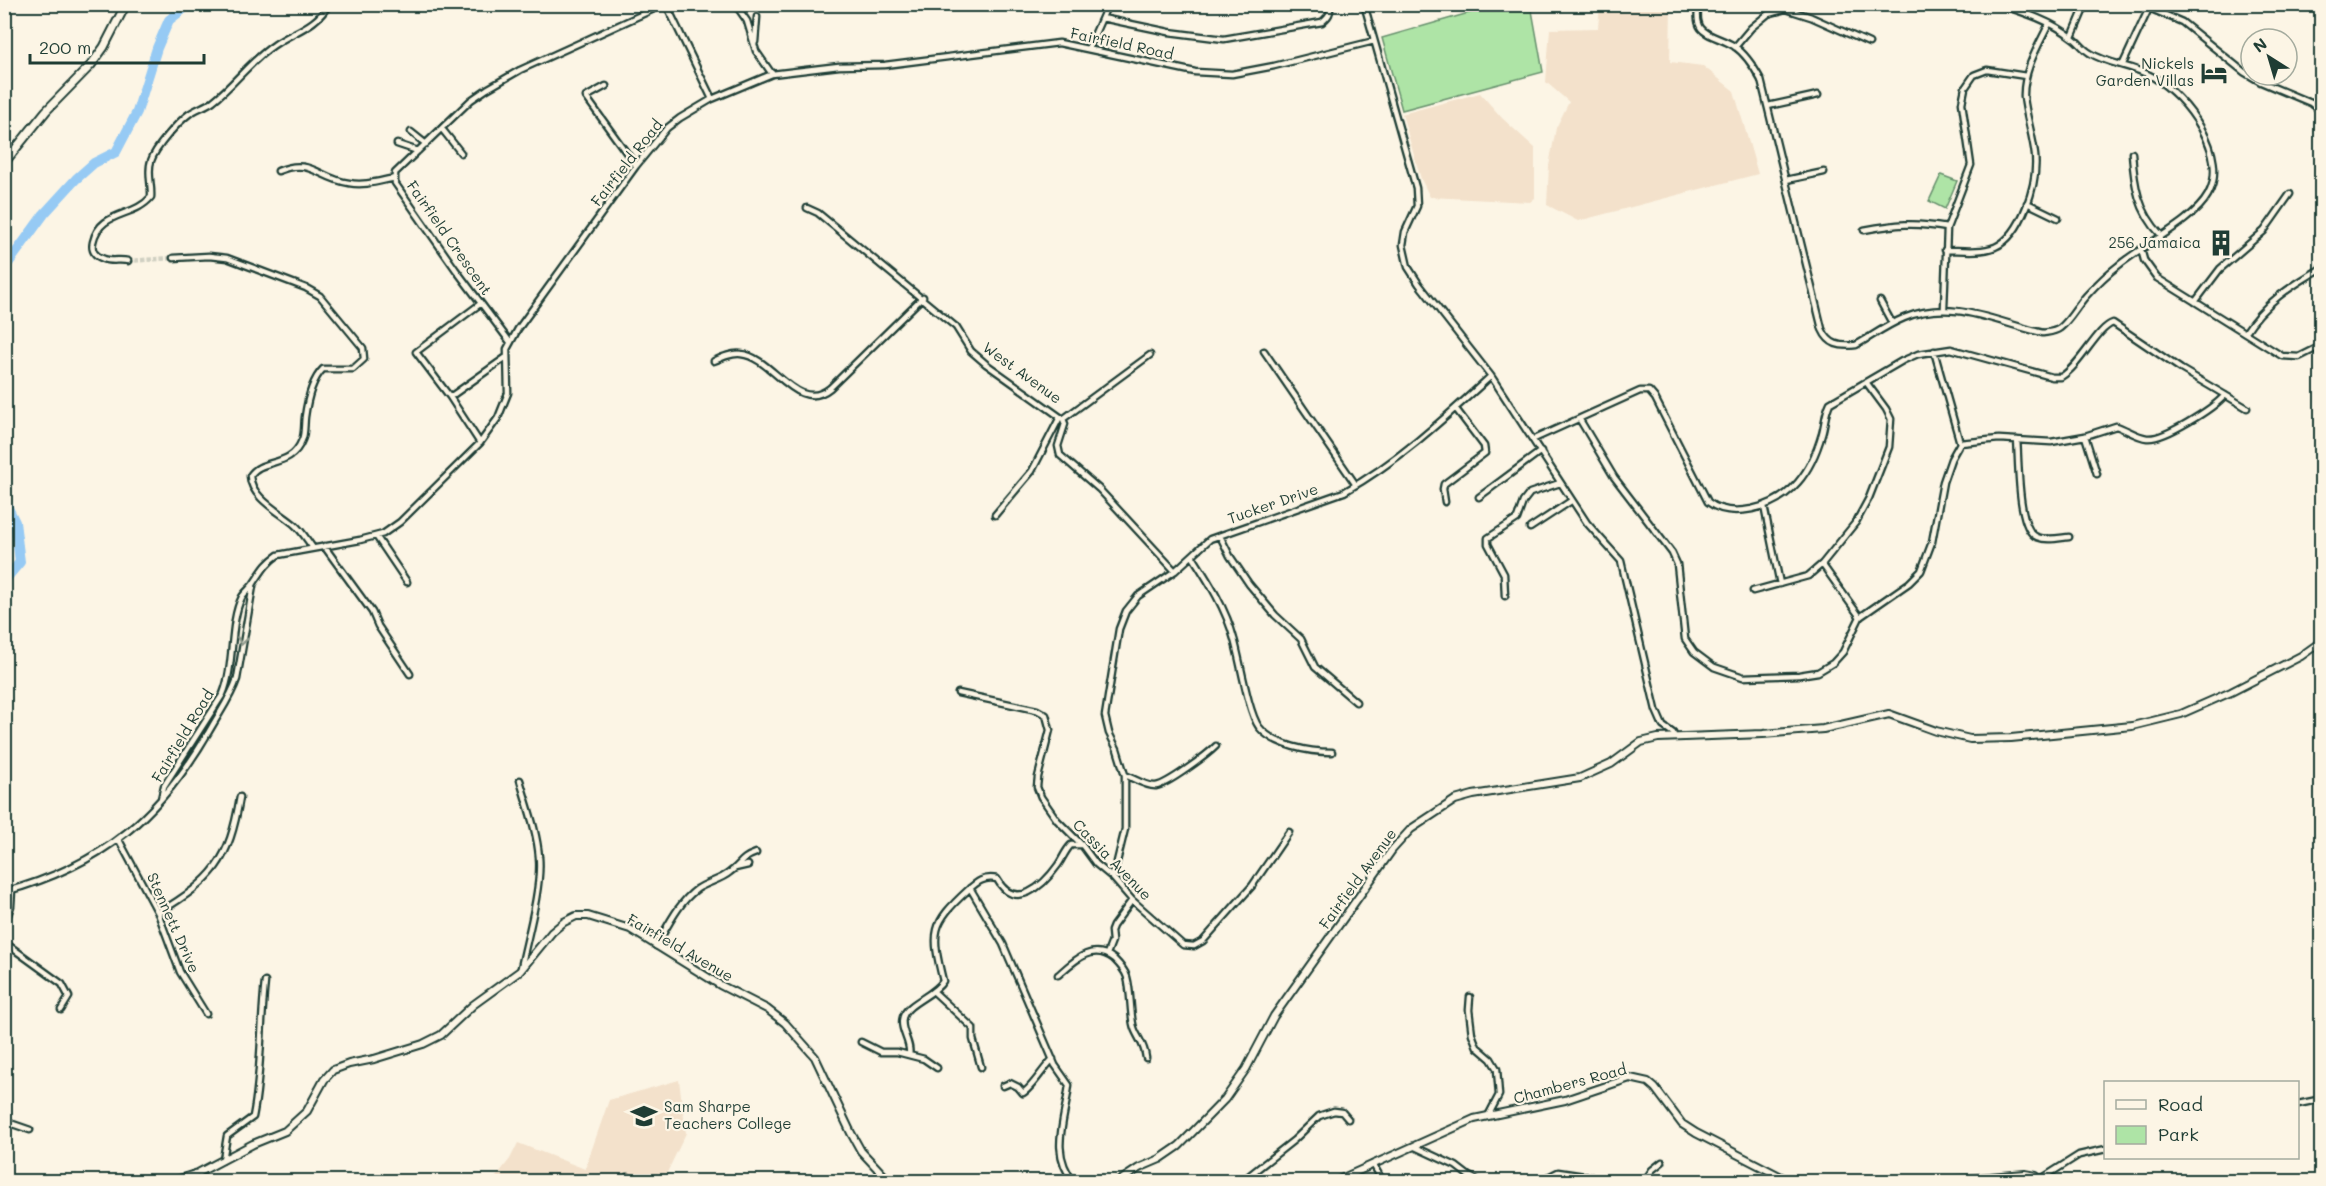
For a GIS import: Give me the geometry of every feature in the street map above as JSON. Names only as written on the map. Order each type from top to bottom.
[{"type":"main road","points":[[4,163],[46,111],[91,65],[104,47],[126,4]]},
{"type":"street","points":[[128,261],[107,261],[96,255],[92,247],[95,232],[108,220],[146,204],[151,197],[149,167],[151,159],[160,147],[181,121],[212,102],[253,60],[276,43],[308,27],[323,14],[329,4]]},
{"type":"street","name":"Fairfield Crescent","points":[[510,342],[480,304],[395,183],[395,173],[471,100],[507,77],[665,4],[712,99]]},
{"type":"street","points":[[735,4],[747,21],[756,51],[772,74]]},
{"type":"street","points":[[1088,49],[1108,4]]},
{"type":"street","points":[[1102,18],[1169,32],[1224,39],[1322,22],[1331,10],[1329,4]]},
{"type":"street","points":[[1364,4],[1416,188],[1418,206],[1405,232],[1403,245],[1407,267],[1491,376],[1571,501],[1621,561],[1656,710],[1664,726],[1674,736]]},
{"type":"street","points":[[1699,4],[1697,21],[1701,29],[1735,46],[1757,72],[1768,106],[1824,336],[1836,345],[1856,345],[1892,323],[1916,313],[1944,308],[1969,312],[2043,333],[2054,332],[2062,327],[2101,281],[2141,249],[2198,209],[2209,194],[2213,176],[2213,157],[2196,119],[2182,101],[2155,78],[2089,52],[2072,37],[2049,24],[1998,4]]},
{"type":"street","points":[[2018,10],[2020,4]]},
{"type":"street","points":[[2072,37],[2086,4]]},
{"type":"street","points":[[2123,64],[2150,6],[2182,22],[2244,72],[2261,82],[2311,103],[2322,112]]},
{"type":"street","points":[[1735,46],[1768,14],[1786,9],[1811,17],[1869,43]]},
{"type":"street","points":[[754,42],[757,17]]},
{"type":"street","points":[[1945,250],[1977,250],[1994,247],[2010,237],[2027,203],[2033,188],[2036,170],[2033,135],[2024,96],[2026,76],[2049,24]]},
{"type":"street","name":"Fairfield Road","points":[[161,800],[164,786],[223,694],[229,678],[242,597],[254,584],[267,562],[278,555],[376,536],[400,522],[480,443],[498,418],[506,401],[509,384],[505,358],[510,342],[636,166],[667,128],[680,118],[712,99],[772,74],[839,66],[885,65],[1059,43],[1184,70],[1232,74],[1374,41]]},
{"type":"street","points":[[1944,308],[1947,228],[1971,165],[1962,103],[1965,88],[1974,75],[1987,70],[2026,76]]},
{"type":"street","points":[[606,86],[586,97],[636,166]]},
{"type":"street","points":[[1768,106],[1818,95]]},
{"type":"street","points":[[442,129],[461,153]]},
{"type":"street","points":[[411,132],[426,144]]},
{"type":"street","points":[[397,144],[418,151]]},
{"type":"street","points":[[2132,153],[2135,192],[2140,206],[2161,235]]},
{"type":"street","points":[[278,171],[300,165],[310,167],[332,178],[363,185],[395,178]]},
{"type":"street","points":[[1786,180],[1824,172]]},
{"type":"street","points":[[2195,302],[2220,269],[2264,231],[2290,194]]},
{"type":"street","points":[[2027,203],[2058,218]]},
{"type":"street","name":"West Avenue","points":[[807,208],[818,213],[923,297],[959,329],[971,351],[986,364],[1062,418],[1065,424],[1058,446],[1060,455],[1099,489],[1175,571]]},
{"type":"street","points":[[1864,230],[1893,224],[1919,223],[1947,228]]},
{"type":"street","points":[[2141,249],[2144,260],[2157,278],[2282,356],[2299,357],[2317,348]]},
{"type":"street","points":[[172,258],[209,256],[227,258],[306,288],[320,296],[363,348],[364,359],[353,369],[323,369],[317,375],[306,414],[303,440],[292,455],[285,460],[259,468],[250,476],[250,482],[257,493],[273,509],[296,526],[313,548]]},
{"type":"street","points":[[2245,333],[2268,304],[2287,289],[2322,268]]},
{"type":"street","points":[[714,361],[730,355],[745,354],[802,394],[816,396],[830,388],[923,297]]},
{"type":"street","points":[[1880,301],[1892,323]]},
{"type":"street","points":[[480,304],[416,352],[450,397],[480,443]]},
{"type":"street","points":[[1534,440],[1640,391],[1649,391],[1655,398],[1708,502],[1715,507],[1735,511],[1764,506],[1787,495],[1796,485],[1811,461],[1822,434],[1830,403],[1902,361],[1918,354],[1951,349],[2061,377],[2081,361],[2104,328],[2113,323],[2181,369],[2247,408]]},
{"type":"street","points":[[1264,351],[1356,485]]},
{"type":"street","points":[[1580,420],[1605,464],[1672,553],[1677,564],[1685,639],[1694,652],[1714,667],[1743,676],[1799,675],[1818,672],[1833,663],[1843,652],[1860,617],[1909,583],[1921,571],[1932,542],[1943,482],[1960,443],[1934,351]]},
{"type":"street","points":[[995,515],[1032,471],[1062,418],[1150,355]]},
{"type":"street","points":[[450,397],[505,358]]},
{"type":"street","name":"Tucker Drive","points":[[1113,878],[1125,830],[1125,775],[1105,716],[1119,629],[1126,611],[1138,596],[1175,571],[1210,540],[1356,485],[1386,466],[1491,376]]},
{"type":"street","points":[[1754,591],[1808,576],[1822,564],[1860,514],[1869,498],[1889,447],[1891,419],[1866,382]]},
{"type":"street","points":[[1960,443],[2017,440],[2051,442],[2085,436],[2116,426],[2144,438],[2154,439],[2173,431],[2225,395]]},
{"type":"street","points":[[1445,502],[1444,484],[1485,453],[1484,446],[1455,409]]},
{"type":"street","points":[[2085,436],[2097,474]]},
{"type":"street","points":[[2017,440],[2026,526],[2037,538],[2069,537]]},
{"type":"street","points":[[1479,497],[1541,451]]},
{"type":"street","points":[[1505,597],[1504,573],[1488,544],[1488,538],[1517,519],[1522,502],[1528,495],[1560,483]]},
{"type":"street","points":[[1530,528],[1571,501]]},
{"type":"street","points":[[1764,506],[1780,584]]},
{"type":"street","points":[[376,536],[407,582]]},
{"type":"street","points":[[1220,536],[1230,556],[1255,592],[1301,639],[1315,667],[1356,702]]},
{"type":"street","points":[[324,546],[372,612],[378,626],[410,674]]},
{"type":"street","points":[[1192,556],[1208,581],[1234,637],[1258,726],[1272,738],[1288,744],[1318,752],[1332,752]]},
{"type":"street","points":[[1822,564],[1860,617]]},
{"type":"street","name":"Fairfield Road","points":[[4,892],[77,865],[119,840],[148,815],[161,800],[202,747],[233,693],[254,584]]},
{"type":"street","name":"Fairfield Avenue","points":[[1118,1182],[1179,1146],[1219,1106],[1246,1069],[1274,1016],[1392,850],[1411,829],[1455,800],[1482,793],[1580,778],[1611,764],[1641,742],[1674,736],[1763,734],[1823,729],[1889,714],[1936,731],[1970,739],[2011,738],[2132,726],[2181,714],[2231,692],[2301,656],[2322,641]]},
{"type":"street","name":"Cassia Avenue","points":[[958,693],[1037,710],[1046,716],[1050,730],[1038,777],[1037,788],[1041,797],[1096,864],[1113,878],[1132,900],[1184,945],[1199,944],[1252,886],[1289,832]]},
{"type":"street","points":[[1125,775],[1150,785],[1159,785],[1199,761],[1216,746]]},
{"type":"street","points":[[520,780],[537,838],[540,859],[520,971]]},
{"type":"street","points":[[158,913],[190,894],[207,879],[222,859],[235,828],[240,797]]},
{"type":"street","name":"Stennett Drive","points":[[119,840],[158,913],[180,972],[206,1014]]},
{"type":"street","points":[[909,1055],[903,1017],[908,1009],[943,981],[936,951],[940,919],[970,888],[989,877],[997,879],[1005,891],[1012,895],[1027,894],[1050,875],[1071,845],[1082,845]]},
{"type":"street","points":[[656,946],[685,901],[697,889],[727,874],[741,859],[756,854]]},
{"type":"street","points":[[735,868],[748,866]]},
{"type":"street","points":[[970,888],[1003,945],[1059,1072],[1069,1085],[1059,1154],[1064,1168],[1074,1182]]},
{"type":"street","points":[[4,926],[11,906],[12,890]]},
{"type":"street","points":[[1107,954],[1112,941],[1113,926],[1132,900]]},
{"type":"street","name":"Fairfield Avenue","points":[[170,1182],[198,1173],[253,1144],[285,1131],[296,1123],[313,1102],[324,1080],[333,1070],[423,1044],[441,1035],[473,1005],[520,971],[552,932],[564,922],[576,916],[588,916],[630,929],[720,985],[767,1009],[785,1023],[815,1057],[850,1133],[861,1151],[890,1182]]},
{"type":"street","points":[[4,942],[63,984],[69,997],[61,1010]]},
{"type":"street","points":[[1058,975],[1083,955],[1095,952],[1107,954],[1118,963],[1127,976],[1133,1024],[1142,1041],[1146,1058]]},
{"type":"street","points":[[223,1160],[227,1136],[253,1117],[259,1090],[265,982]]},
{"type":"street","points":[[933,991],[973,1028],[973,1039],[981,1067]]},
{"type":"street","points":[[1470,998],[1472,1034],[1477,1047],[1491,1059],[1497,1068],[1499,1095],[1488,1116]]},
{"type":"street","points":[[861,1042],[881,1052],[924,1059],[937,1068]]},
{"type":"street","points":[[1002,1086],[1010,1083],[1023,1093],[1028,1091],[1039,1073],[1053,1059]]},
{"type":"street","name":"Chambers Road","points":[[1334,1182],[1460,1124],[1565,1100],[1630,1078],[1639,1079],[1655,1088],[1677,1118],[1696,1133],[1791,1182]]},
{"type":"street","points":[[2299,1104],[2322,1099]]},
{"type":"street","points":[[1241,1182],[1294,1140],[1319,1116],[1334,1111],[1342,1112],[1348,1119]]},
{"type":"street","points":[[4,1121],[30,1130]]},
{"type":"street","points":[[1414,1147],[1456,1166],[1470,1179],[1481,1182]]},
{"type":"street","points":[[1931,1182],[2025,1174],[2042,1180],[2079,1155],[2104,1149]]},
{"type":"street","points":[[1644,1182],[1652,1170],[1662,1162]]},
{"type":"street","points":[[1373,1164],[1383,1182]]},
{"type":"street","points":[[1538,1182],[1558,1172],[1591,1177],[1603,1182]]},
{"type":"shaded area","points":[[1600,5],[1671,5],[1670,62],[1703,66],[1734,91],[1758,174],[1578,221],[1547,205],[1549,166],[1556,128],[1569,102],[1546,82],[1550,29],[1598,28]]},
{"type":"shaded area","points":[[1480,93],[1502,118],[1535,148],[1535,198],[1530,202],[1430,197],[1421,179],[1402,114]]},
{"type":"shaded area","name":"Sam Sharpe Teachers College","points":[[679,1080],[686,1133],[663,1181],[492,1182],[510,1159],[518,1143],[585,1169],[609,1100]]},
{"type":"green space","points":[[1500,4],[1531,5],[1543,72],[1402,110],[1382,38]]},
{"type":"green space","points":[[1941,175],[1957,181],[1945,209],[1929,201]]},
{"type":"waterway","points":[[4,269],[44,214],[76,179],[94,163],[116,152],[137,112],[157,48],[169,20],[190,4]]},
{"type":"waterway","points":[[4,500],[15,522],[20,562],[4,581]]},
{"type":"tunnel","points":[[128,261],[173,258]]},
{"type":"place","name":"Nickels Garden Villas","points":[[2214,73]]},
{"type":"place","name":"256 Jamaica","points":[[2221,243]]},
{"type":"place","name":"Sam Sharpe Teachers College","points":[[644,1116]]}]
